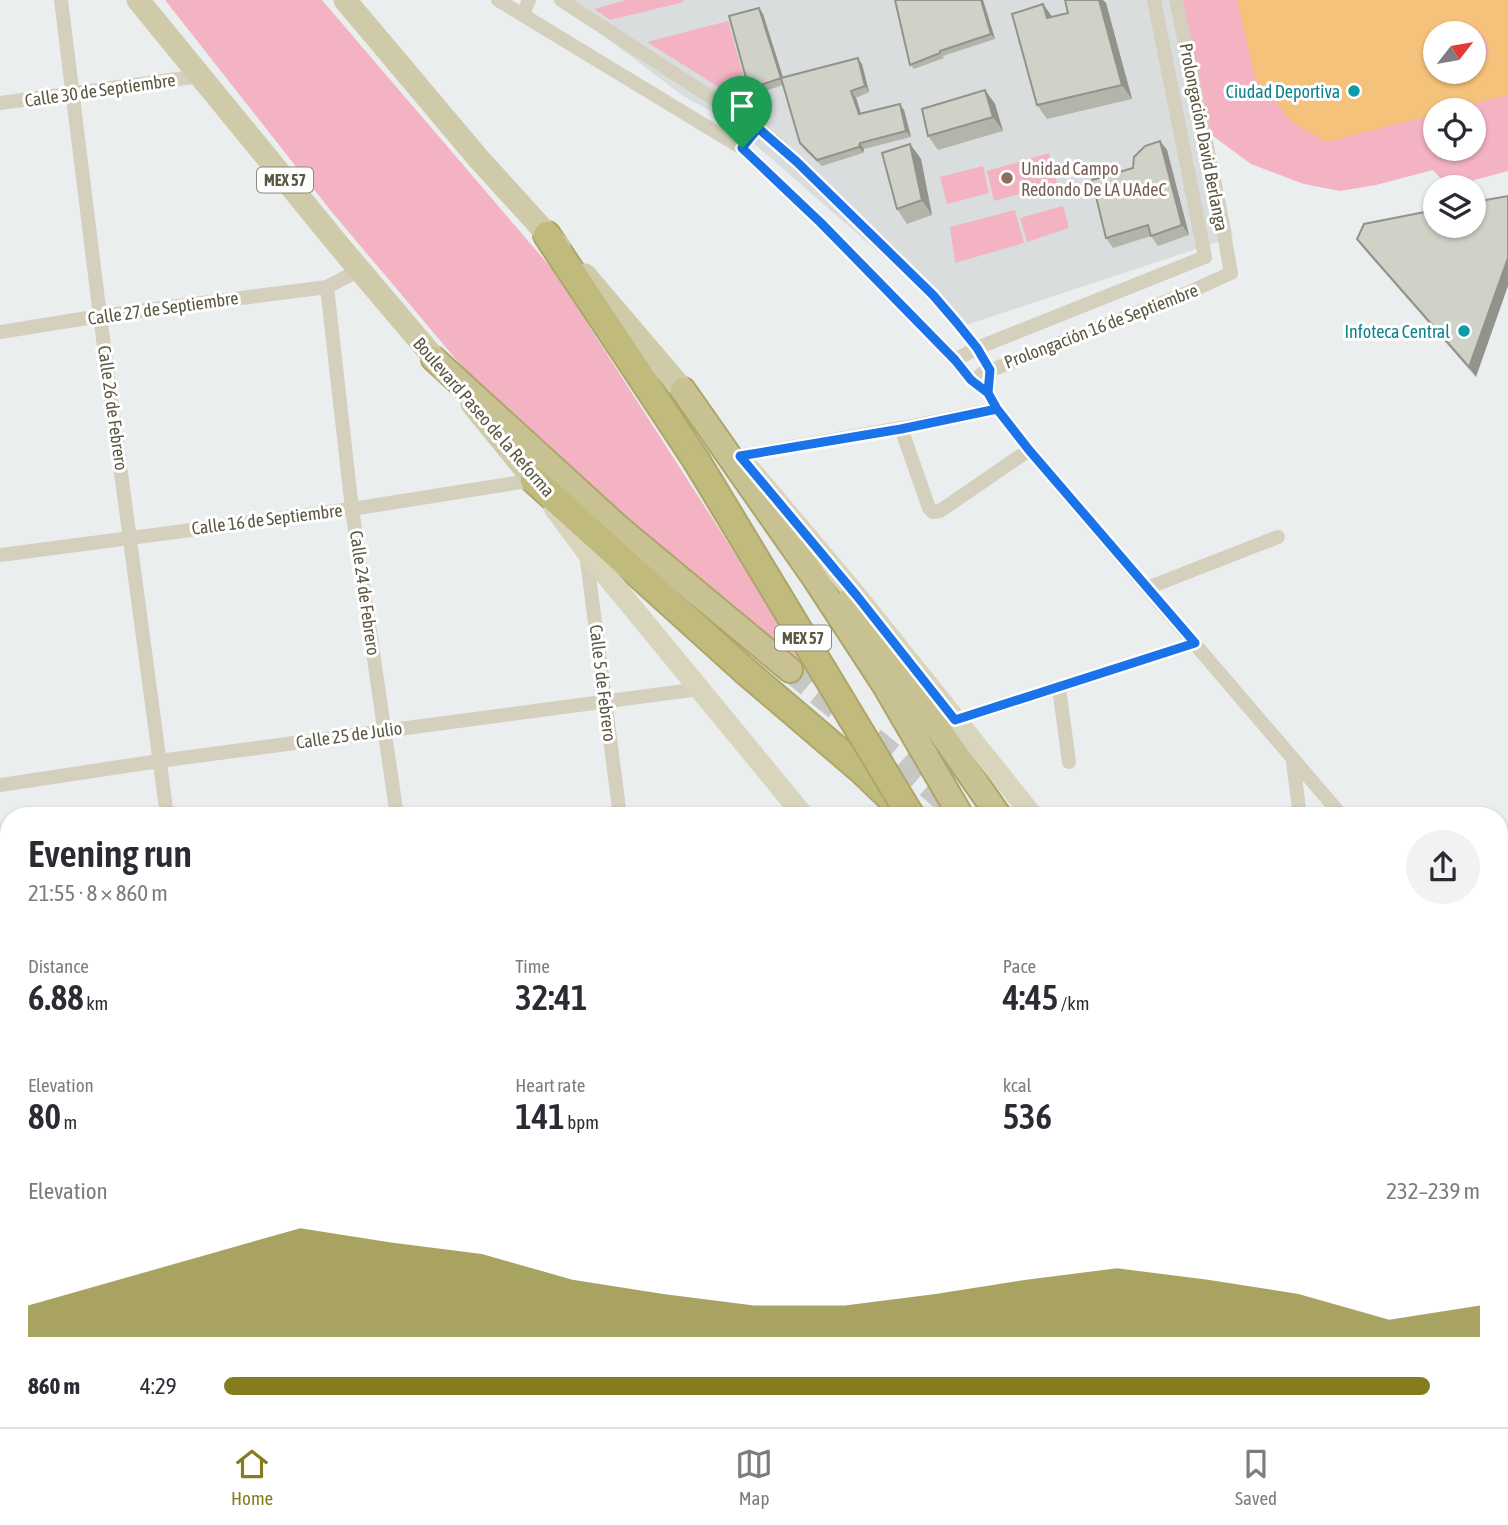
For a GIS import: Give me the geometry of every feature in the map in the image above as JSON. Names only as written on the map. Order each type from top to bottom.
[{"type":"highway","name":"Boulevard Paseo de la Reforma","points":[[547,235],[696,460],[905,807]]},
{"type":"highway","points":[[434,359],[619,528],[790,670]]},
{"type":"highway","points":[[682,390],[884,684],[956,807]]},
{"type":"highway","name":"Boulevard Paseo de la Reforma","points":[[534,480],[900,807]]},
{"type":"highway","points":[[785,511],[993,807]]},
{"type":"highway","points":[[744,670],[770,707],[876,807]]},
{"type":"main road","name":"Boulevard Paseo de la Reforma","points":[[138,0],[534,480]]},
{"type":"main road","name":"Boulevard Paseo de la Reforma","points":[[345,0],[478,158],[579,268],[682,390]]},
{"type":"main road","points":[[682,390],[857,596],[1026,807]]},
{"type":"main road","points":[[534,480],[586,551],[797,807]]},
{"type":"street","name":"Calle 26 de Febrero","points":[[61,0],[71,94],[166,807]]},
{"type":"street","points":[[498,0],[742,148],[821,223],[955,360],[971,380],[988,393],[1029,450],[1334,807]]},
{"type":"street","points":[[523,15],[530,0]]},
{"type":"street","points":[[561,0],[758,128],[797,162],[933,295],[977,348],[990,370],[988,393]]},
{"type":"street","name":"Prolongación David Berlanga","points":[[1154,0],[1203,236],[1205,257]]},
{"type":"street","name":"Prolongación David Berlanga","points":[[1177,0],[1231,273]]},
{"type":"street","name":"Calle 30 de Septiembre","points":[[0,103],[200,76]]},
{"type":"street","points":[[742,148],[758,128]]},
{"type":"street","name":"Prolongación 16 de Septiembre","points":[[955,360],[977,348],[1205,257]]},
{"type":"street","points":[[327,287],[359,270]]},
{"type":"street","name":"Prolongación 16 de Septiembre","points":[[971,380],[1231,273]]},
{"type":"street","name":"Calle 27 de Septiembre","points":[[0,332],[100,316],[327,287]]},
{"type":"street","name":"Calle 24 de Febrero","points":[[327,287],[352,509],[396,807]]},
{"type":"street","points":[[740,456],[901,429],[997,409]]},
{"type":"street","points":[[901,429],[929,508],[933,512],[940,511],[1029,450]]},
{"type":"street","name":"Calle 16 de Septiembre","points":[[0,555],[352,509],[534,480]]},
{"type":"street","points":[[1147,588],[1278,537]]},
{"type":"street","name":"Calle 5 de Febrero","points":[[586,551],[620,807]]},
{"type":"street","points":[[955,720],[1195,643]]},
{"type":"street","points":[[1059,688],[1069,762]]},
{"type":"street","name":"Calle 25 de Julio","points":[[0,785],[159,761],[699,689]]},
{"type":"street","points":[[1293,762],[1299,807]]},
{"type":"shaded area","points":[[165,0],[322,0],[553,270],[764,599],[813,684],[623,527],[492,402],[331,211]]},
{"type":"shaded area","name":"Unidad Campo Redondo De LA UAdeC","points":[[556,0],[1183,0],[1233,237],[963,326],[727,120],[683,96]]},
{"type":"shaded area","points":[[626,0],[684,2],[610,20],[594,9]]},
{"type":"shaded area","name":"Ciudad Deportiva","points":[[1181,0],[1508,0],[1508,171],[1486,177],[1437,175],[1433,170],[1340,191],[1304,184],[1251,164],[1209,133]]},
{"type":"shaded area","points":[[1237,0],[1508,0],[1508,95],[1486,101],[1486,98],[1423,98],[1423,117],[1327,142],[1293,123],[1255,78]]},
{"type":"shaded area","points":[[728,21],[729,24],[752,108],[647,42]]},
{"type":"shaded area","points":[[1049,153],[1057,183],[994,201],[987,171]]},
{"type":"shaded area","points":[[983,166],[989,193],[947,204],[940,177]]},
{"type":"shaded area","points":[[1063,206],[1069,228],[1027,242],[1020,218]]},
{"type":"shaded area","points":[[1015,210],[1024,243],[955,263],[950,227]]},
{"type":"building","points":[[895,0],[981,0],[991,34],[940,51],[910,65]]},
{"type":"building","points":[[1065,0],[1099,0],[1122,85],[1037,105],[1012,14],[1043,4],[1047,18],[1068,13]]},
{"type":"building","points":[[759,8],[781,78],[749,89],[729,16]]},
{"type":"building","points":[[858,58],[865,86],[851,91],[859,114],[900,104],[906,131],[860,143],[859,147],[817,160],[800,143],[781,78]]},
{"type":"building","points":[[985,90],[993,117],[928,136],[922,109]]},
{"type":"building","points":[[1160,141],[1182,225],[1151,236],[1148,225],[1106,238],[1092,180],[1133,168],[1134,157],[1145,146]]},
{"type":"building","points":[[910,144],[922,200],[897,209],[882,153]]},
{"type":"building","name":"Infoteca Central","points":[[1508,196],[1508,258],[1469,367],[1357,239],[1364,224],[1423,212],[1423,238],[1486,238],[1486,200]]},
{"type":"tunnel","points":[[790,670],[952,807]]},
{"type":"place","name":"Ciudad Deportiva","points":[[1354,91]]},
{"type":"place","name":"Unidad Campo Redondo De LA UAdeC","points":[[1007,178]]},
{"type":"place","name":"Infoteca Central","points":[[1464,331]]},
{"type":"route","points":[[742,148],[758,128],[797,162],[933,295],[977,348],[990,370],[988,393],[997,409],[1195,643],[955,720],[857,596],[740,456],[901,429],[997,409],[988,393],[971,380],[955,360],[821,223],[742,148]]}]
